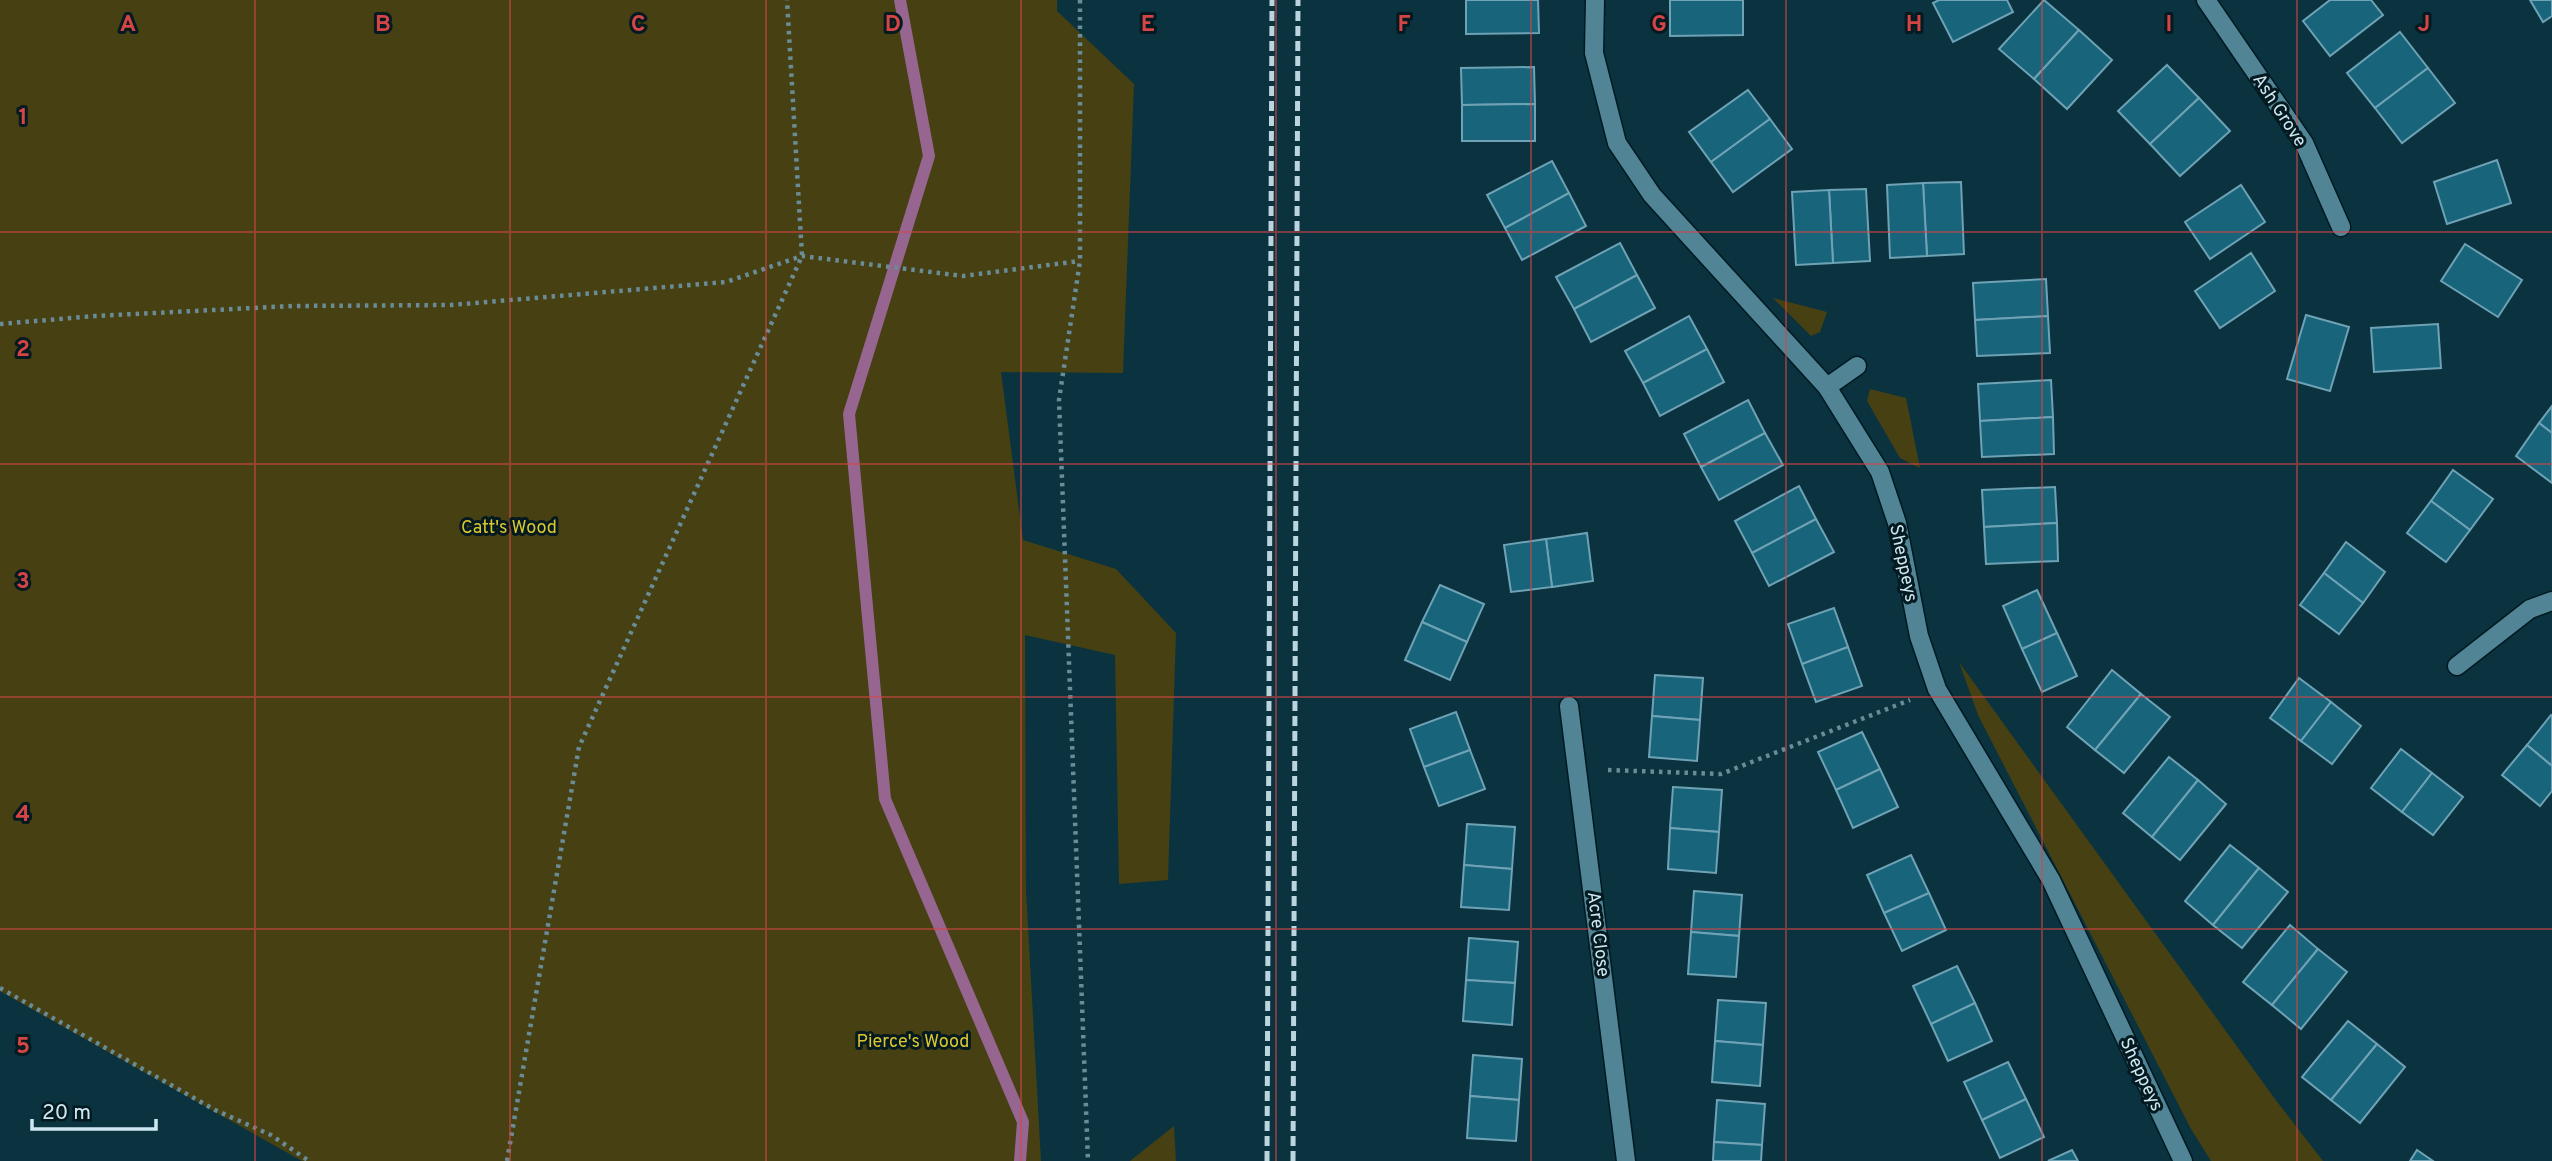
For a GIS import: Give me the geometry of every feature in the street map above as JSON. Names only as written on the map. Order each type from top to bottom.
[{"type":"street","name":"Sheppeys","points":[[1595,0],[1594,53],[1617,142],[1652,195],[1827,387],[1880,472],[1897,523],[1919,636],[1937,689],[2051,880],[2183,1161]]},
{"type":"street","name":"Ash Grove","points":[[2206,0],[2304,143],[2342,228]]},
{"type":"street","points":[[1827,387],[1857,366]]},
{"type":"street","points":[[2457,666],[2530,609],[2552,601]]},
{"type":"street","name":"Acre Close","points":[[1569,706],[1626,1161]]},
{"type":"path","points":[[508,1161],[579,747],[802,256],[788,0]]},
{"type":"path","points":[[1080,0],[1080,261],[1059,400],[1088,1161]]},
{"type":"path","points":[[0,324],[95,316],[292,306],[451,305],[726,282],[802,256],[963,276],[1080,261]]},
{"type":"path","points":[[1578,769],[1721,774],[1937,689]]},
{"type":"path","points":[[0,988],[215,1111],[271,1135],[309,1161]]},
{"type":"green space","name":"Catt's Wood","points":[[0,0],[1057,0],[1057,11],[1134,84],[1123,373],[1001,372],[1023,540],[1116,569],[1176,633],[1168,880],[1119,884],[1115,655],[1025,635],[1026,890],[1041,1161],[302,1161],[0,991]]},
{"type":"green space","points":[[1773,298],[1827,312],[1820,332],[1811,336]]},
{"type":"green space","points":[[1870,389],[1906,398],[1920,468],[1900,458],[1867,401]]},
{"type":"green space","points":[[1959,662],[2275,1099],[2323,1161],[2211,1161],[2191,1129],[1978,715]]},
{"type":"green space","points":[[1174,1126],[1176,1161],[1130,1161]]},
{"type":"building","points":[[1466,0],[1538,0],[1539,33],[1466,34]]},
{"type":"building","points":[[1670,0],[1743,0],[1743,35],[1670,36]]},
{"type":"building","points":[[1939,0],[2007,0],[2013,12],[1953,42],[1933,3]]},
{"type":"building","points":[[2044,0],[2079,30],[2034,79],[1999,49]]},
{"type":"building","points":[[2330,0],[2371,0],[2383,15],[2330,56],[2303,21]]},
{"type":"building","points":[[2530,0],[2552,0],[2552,16],[2543,22]]},
{"type":"building","points":[[2079,30],[2112,60],[2067,109],[2034,79]]},
{"type":"building","points":[[2400,32],[2428,68],[2375,108],[2347,73]]},
{"type":"building","points":[[2167,65],[2199,98],[2150,144],[2118,111]]},
{"type":"building","points":[[1534,67],[1535,104],[1462,105],[1461,68]]},
{"type":"building","points":[[2428,68],[2455,103],[2402,143],[2375,108]]},
{"type":"building","points":[[1748,90],[1770,119],[1711,162],[1689,132]]},
{"type":"building","points":[[2199,98],[2230,131],[2180,176],[2150,144]]},
{"type":"building","points":[[1535,104],[1535,141],[1462,141],[1462,105]]},
{"type":"building","points":[[1770,119],[1792,149],[1733,192],[1711,162]]},
{"type":"building","points":[[2497,160],[2511,203],[2447,224],[2434,182]]},
{"type":"building","points":[[1552,161],[1569,193],[1505,228],[1487,195]]},
{"type":"building","points":[[1961,182],[1964,254],[1927,256],[1923,183]]},
{"type":"building","points":[[1923,183],[1927,256],[1890,258],[1887,185]]},
{"type":"building","points":[[2241,185],[2265,222],[2210,259],[2185,222]]},
{"type":"building","points":[[1866,189],[1870,261],[1833,263],[1829,190]]},
{"type":"building","points":[[1829,190],[1833,263],[1796,265],[1792,192]]},
{"type":"building","points":[[1569,193],[1586,226],[1522,260],[1505,228]]},
{"type":"building","points":[[1620,243],[1637,275],[1574,309],[1556,277]]},
{"type":"building","points":[[2465,244],[2522,280],[2498,317],[2441,281]]},
{"type":"building","points":[[2251,253],[2275,291],[2220,328],[2195,291]]},
{"type":"building","points":[[1637,275],[1655,308],[1591,342],[1574,309]]},
{"type":"building","points":[[2046,279],[2048,316],[1975,320],[1973,283]]},
{"type":"building","points":[[2306,315],[2349,327],[2330,391],[2287,379]]},
{"type":"building","points":[[1689,316],[1707,349],[1643,383],[1625,351]]},
{"type":"building","points":[[2048,316],[2050,353],[1977,356],[1975,320]]},
{"type":"building","points":[[2438,324],[2441,368],[2374,372],[2371,328]]},
{"type":"building","points":[[1707,349],[1724,382],[1660,416],[1643,383]]},
{"type":"building","points":[[2051,380],[2053,417],[1980,421],[1978,384]]},
{"type":"building","points":[[1748,400],[1765,433],[1701,467],[1684,434]]},
{"type":"building","points":[[2552,406],[2552,433],[2539,423]]},
{"type":"building","points":[[2053,417],[2054,454],[1982,457],[1980,421]]},
{"type":"building","points":[[2539,423],[2552,433],[2552,483],[2516,456]]},
{"type":"building","points":[[1765,433],[1783,465],[1719,500],[1701,467]]},
{"type":"building","points":[[2453,470],[2493,499],[2470,530],[2431,501]]},
{"type":"building","points":[[1799,486],[1816,519],[1752,553],[1735,521]]},
{"type":"building","points":[[2055,487],[2057,523],[1984,527],[1982,490]]},
{"type":"building","points":[[2431,501],[2470,530],[2446,562],[2407,533]]},
{"type":"building","points":[[1816,519],[1834,552],[1769,586],[1752,553]]},
{"type":"building","points":[[2057,523],[2058,561],[1986,564],[1984,527]]},
{"type":"building","points":[[1587,533],[1593,581],[1552,587],[1546,539]]},
{"type":"building","points":[[1546,539],[1552,587],[1511,592],[1504,545]]},
{"type":"building","points":[[2346,542],[2385,572],[2363,603],[2324,573]]},
{"type":"building","points":[[2324,573],[2363,603],[2339,634],[2300,605]]},
{"type":"building","points":[[1440,585],[1484,604],[1467,642],[1422,622]]},
{"type":"building","points":[[2037,590],[2057,633],[2022,649],[2003,606]]},
{"type":"building","points":[[1834,608],[1848,647],[1802,664],[1788,624]]},
{"type":"building","points":[[1422,622],[1467,642],[1450,680],[1405,660]]},
{"type":"building","points":[[2057,633],[2077,676],[2042,692],[2022,649]]},
{"type":"building","points":[[1848,647],[1862,686],[1816,702],[1802,664]]},
{"type":"building","points":[[2112,670],[2141,694],[2095,750],[2067,727]]},
{"type":"building","points":[[1655,675],[1703,678],[1700,720],[1652,716]]},
{"type":"building","points":[[2299,678],[2331,702],[2301,741],[2270,718]]},
{"type":"building","points":[[2141,694],[2170,717],[2124,773],[2095,750]]},
{"type":"building","points":[[2331,702],[2361,726],[2332,764],[2301,741]]},
{"type":"building","points":[[1456,712],[1470,750],[1424,767],[1410,729]]},
{"type":"building","points":[[1652,716],[1700,720],[1697,761],[1649,757]]},
{"type":"building","points":[[2552,716],[2552,766],[2527,745]]},
{"type":"building","points":[[1862,732],[1880,769],[1836,790],[1818,752]]},
{"type":"building","points":[[2527,745],[2552,766],[2552,791],[2540,806],[2502,775]]},
{"type":"building","points":[[2401,749],[2432,773],[2402,812],[2371,788]]},
{"type":"building","points":[[1470,750],[1485,789],[1439,806],[1424,767]]},
{"type":"building","points":[[2169,757],[2198,780],[2152,837],[2123,813]]},
{"type":"building","points":[[1880,769],[1898,807],[1853,828],[1836,790]]},
{"type":"building","points":[[2432,773],[2463,797],[2433,835],[2402,812]]},
{"type":"building","points":[[2198,780],[2226,804],[2180,860],[2152,837]]},
{"type":"building","points":[[1673,787],[1722,790],[1719,832],[1670,828]]},
{"type":"building","points":[[1467,824],[1515,827],[1512,869],[1464,865]]},
{"type":"building","points":[[1670,828],[1719,832],[1716,873],[1668,869]]},
{"type":"building","points":[[2230,845],[2259,868],[2213,925],[2185,901]]},
{"type":"building","points":[[1911,855],[1929,893],[1884,913],[1867,875]]},
{"type":"building","points":[[1464,865],[1512,869],[1509,910],[1461,907]]},
{"type":"building","points":[[2259,868],[2288,892],[2242,948],[2213,925]]},
{"type":"building","points":[[1694,891],[1742,895],[1739,936],[1691,932]]},
{"type":"building","points":[[1929,893],[1946,930],[1902,951],[1884,913]]},
{"type":"building","points":[[2290,925],[2318,949],[2272,1005],[2243,982]]},
{"type":"building","points":[[1691,932],[1739,936],[1736,977],[1688,974]]},
{"type":"building","points":[[1469,938],[1518,942],[1515,983],[1466,980]]},
{"type":"building","points":[[2318,949],[2347,972],[2301,1029],[2272,1005]]},
{"type":"building","points":[[1957,966],[1975,1003],[1931,1024],[1913,986]]},
{"type":"building","points":[[1466,980],[1515,983],[1512,1025],[1463,1021]]},
{"type":"building","points":[[1718,1000],[1766,1003],[1763,1045],[1715,1041]]},
{"type":"building","points":[[1975,1003],[1992,1041],[1948,1061],[1931,1024]]},
{"type":"building","points":[[2348,1021],[2377,1044],[2331,1100],[2302,1077]]},
{"type":"building","points":[[1715,1041],[1763,1045],[1760,1086],[1712,1082]]},
{"type":"building","points":[[2377,1044],[2405,1067],[2360,1123],[2331,1100]]},
{"type":"building","points":[[1473,1055],[1522,1059],[1519,1100],[1470,1096]]},
{"type":"building","points":[[2008,1062],[2026,1099],[1982,1120],[1964,1082]]},
{"type":"building","points":[[1470,1096],[1519,1100],[1516,1141],[1467,1138]]},
{"type":"building","points":[[2026,1099],[2044,1137],[2000,1158],[1982,1120]]},
{"type":"building","points":[[1717,1100],[1765,1104],[1762,1145],[1714,1142]]},
{"type":"building","points":[[1714,1142],[1762,1145],[1761,1161],[1713,1161]]},
{"type":"building","points":[[2072,1150],[2078,1161],[2048,1161]]},
{"type":"building","points":[[2417,1150],[2433,1161],[2410,1161]]},
{"type":"waterway","points":[[900,0],[929,156],[849,414],[885,799],[1023,1122],[1020,1161]]},
{"type":"railway","points":[[1267,1161],[1272,0]]},
{"type":"railway","points":[[1293,1161],[1298,0]]},
{"type":"park label","name":"Pierce's Wood","points":[[913,1041]]}]
